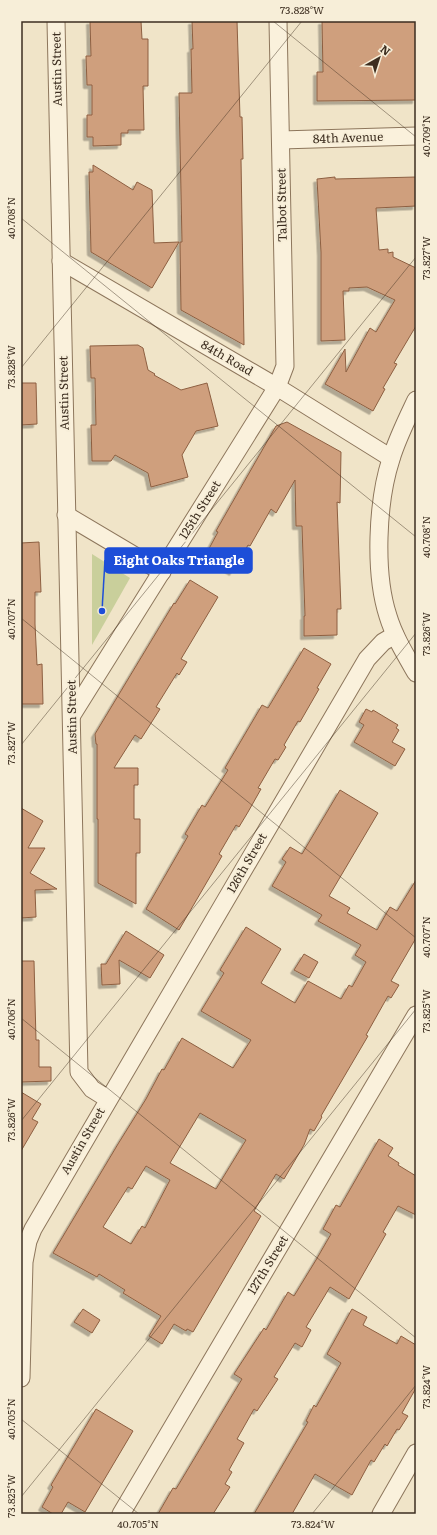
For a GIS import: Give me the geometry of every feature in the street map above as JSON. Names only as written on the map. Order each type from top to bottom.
[{"type":"street","name":"Austin Street","points":[[21,1378],[24,1262],[28,1241],[39,1217],[108,1099],[92,1089],[79,1072],[56,21]]},
{"type":"street","name":"Talbot Street","points":[[277,387],[285,366],[278,21]]},
{"type":"street","name":"84th Avenue","points":[[281,140],[416,136]]},
{"type":"street","name":"84th Road","points":[[61,261],[277,387],[391,458]]},
{"type":"street","name":"125th Street","points":[[72,715],[277,387]]},
{"type":"street","points":[[416,400],[391,458],[385,481],[380,556],[381,579],[387,614],[395,635],[416,672]]},
{"type":"street","points":[[66,515],[162,572]]},
{"type":"street","name":"126th Street","points":[[108,1099],[368,659],[382,642],[395,635]]},
{"type":"street","name":"127th Street","points":[[120,1514],[416,1015]]},
{"type":"street","points":[[381,1514],[416,1453]]},
{"type":"green space","points":[[92,554],[130,578],[92,645]]},
{"type":"building","points":[[90,21],[141,21],[142,39],[148,39],[148,86],[143,86],[144,130],[128,130],[128,133],[121,133],[121,145],[93,146],[93,137],[87,137],[87,115],[92,115],[92,85],[87,85],[86,56],[91,56]]},
{"type":"building","points":[[192,21],[237,21],[243,159],[241,159],[244,345],[181,310],[180,242],[182,242],[179,93],[192,93]]},
{"type":"building","points":[[322,21],[416,21],[416,100],[317,101],[317,72],[323,72]]},
{"type":"building","points":[[93,165],[133,190],[137,182],[152,190],[154,243],[179,242],[152,288],[91,252],[89,172],[93,172]]},
{"type":"building","points":[[335,177],[335,179],[416,177],[416,206],[376,208],[379,250],[388,249],[388,253],[393,252],[393,257],[416,268],[416,326],[394,363],[397,364],[383,388],[385,389],[373,411],[325,384],[345,349],[346,372],[370,328],[376,332],[395,300],[367,287],[349,288],[349,291],[343,291],[345,340],[321,341],[321,252],[317,179]]},
{"type":"building","points":[[138,345],[143,348],[148,370],[181,390],[207,383],[218,426],[196,431],[182,455],[188,477],[151,487],[148,473],[115,455],[111,461],[92,461],[91,425],[96,425],[95,378],[91,378],[90,346]]},
{"type":"building","points":[[21,383],[36,383],[37,424],[21,425]]},
{"type":"building","points":[[287,422],[341,452],[340,503],[337,502],[341,609],[337,609],[337,635],[304,636],[305,616],[302,526],[296,526],[295,480],[276,513],[271,509],[233,572],[205,556],[218,532],[216,531],[276,426]]},
{"type":"building","points":[[39,542],[41,592],[35,592],[35,624],[37,665],[42,664],[43,704],[21,704],[21,543]]},
{"type":"building","points":[[190,580],[218,597],[181,659],[187,662],[179,675],[177,673],[156,707],[160,709],[141,739],[135,735],[114,768],[138,768],[138,785],[134,785],[134,819],[140,819],[140,853],[136,853],[136,904],[98,883],[97,744],[95,734],[174,603],[175,604]]},
{"type":"building","points":[[304,648],[331,664],[317,688],[319,689],[300,722],[298,721],[284,745],[286,747],[278,760],[275,759],[258,788],[261,789],[248,812],[239,827],[236,825],[219,854],[222,856],[179,930],[146,909],[188,836],[185,834],[202,805],[205,807],[228,770],[225,768],[262,705],[268,708]]},
{"type":"building","points":[[366,709],[372,712],[373,710],[398,725],[396,728],[399,730],[392,742],[405,749],[395,766],[354,742],[364,725],[359,722]]},
{"type":"building","points":[[340,790],[378,813],[329,896],[350,908],[347,913],[377,930],[390,907],[397,911],[416,880],[416,938],[391,981],[399,985],[391,998],[388,996],[366,1035],[368,1036],[321,1116],[322,1117],[314,1131],[310,1129],[304,1145],[284,1179],[276,1174],[254,1211],[261,1216],[193,1332],[187,1329],[186,1331],[174,1324],[162,1344],[149,1336],[161,1316],[123,1293],[125,1290],[99,1274],[97,1277],[53,1253],[146,1099],[162,1069],[164,1070],[182,1038],[233,1068],[251,1040],[201,1011],[224,973],[220,970],[246,927],[281,949],[261,983],[295,1003],[308,981],[341,999],[349,985],[352,987],[366,962],[355,955],[361,945],[318,921],[322,915],[272,886],[286,862],[282,859],[290,847],[302,854]],"holes":[[[200,1113],[246,1140],[216,1189],[170,1163]],[[146,1166],[170,1180],[145,1228],[142,1226],[131,1244],[103,1227],[128,1187],[132,1189]]]},
{"type":"building","points":[[21,808],[43,821],[28,848],[45,848],[30,873],[57,889],[35,890],[36,917],[21,918]]},
{"type":"building","points":[[126,931],[164,955],[150,978],[119,960],[120,984],[102,985],[101,964],[106,964]]},
{"type":"building","points":[[304,954],[318,962],[309,978],[294,970]]},
{"type":"building","points":[[21,961],[34,961],[36,1040],[39,1040],[39,1067],[51,1067],[51,1081],[21,1082]]},
{"type":"building","points":[[21,1092],[41,1104],[32,1119],[38,1122],[21,1151]]},
{"type":"building","points":[[379,1139],[393,1148],[388,1156],[399,1163],[398,1165],[416,1176],[416,1215],[398,1206],[383,1232],[386,1234],[349,1299],[330,1287],[306,1327],[311,1330],[302,1347],[295,1343],[274,1377],[278,1379],[257,1411],[254,1409],[237,1439],[244,1443],[229,1470],[232,1472],[225,1484],[230,1487],[213,1514],[158,1514],[173,1488],[176,1489],[242,1379],[234,1374],[264,1328],[266,1330],[288,1292],[294,1296],[316,1260],[331,1234],[323,1229],[336,1205],[340,1207]]},
{"type":"building","points":[[83,1309],[100,1320],[92,1333],[74,1322]]},
{"type":"building","points":[[352,1309],[367,1317],[363,1325],[397,1344],[401,1336],[416,1345],[416,1388],[402,1413],[408,1416],[399,1430],[397,1429],[387,1446],[385,1444],[374,1462],[371,1460],[352,1495],[315,1474],[292,1514],[254,1514],[308,1422],[306,1421],[314,1405],[316,1407],[341,1363],[327,1354]]},
{"type":"building","points":[[96,1409],[133,1431],[85,1512],[68,1502],[61,1514],[53,1514],[42,1507],[53,1487],[51,1485]]},
{"type":"place","name":"Eight Oaks Triangle","points":[[102,611]]}]
